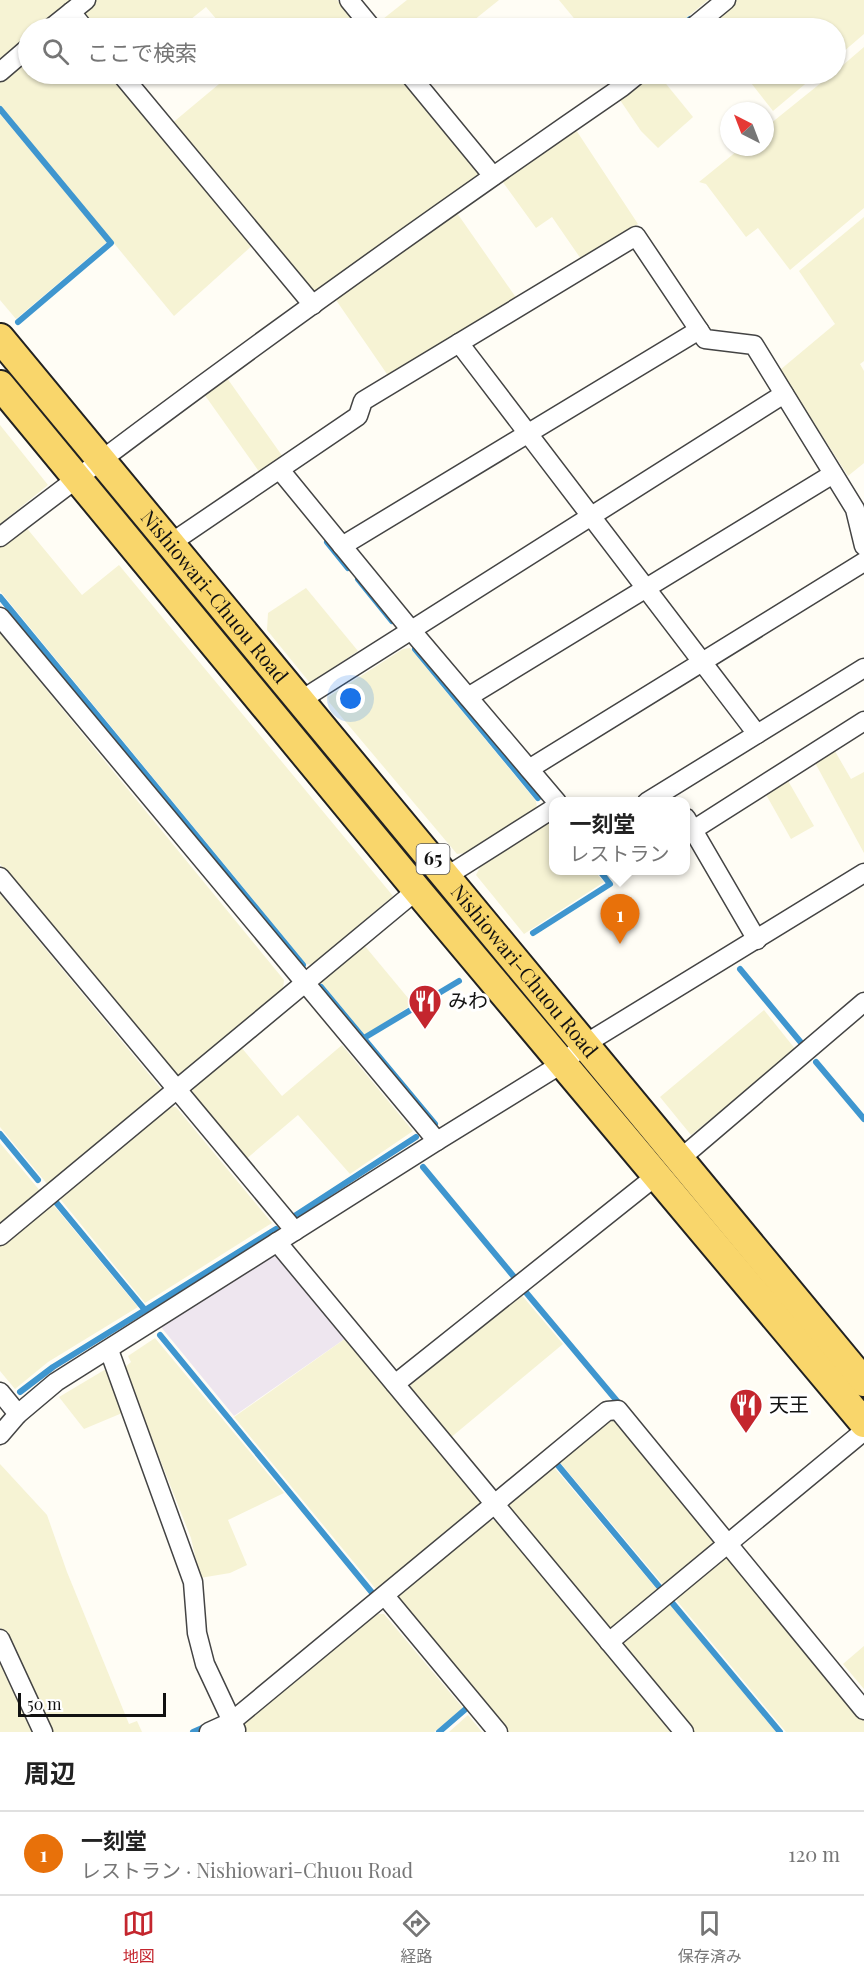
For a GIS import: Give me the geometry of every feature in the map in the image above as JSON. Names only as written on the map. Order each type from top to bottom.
[{"type":"main road","name":"Nishiowari-Chuou Road","points":[[0,338],[864,1382]]},
{"type":"main road","name":"Nishiowari-Chuou Road","points":[[0,385],[417,890],[864,1423]]},
{"type":"street","points":[[64,18],[86,0]]},
{"type":"street","points":[[349,0],[364,18]]},
{"type":"street","points":[[704,18],[726,0]]},
{"type":"street","points":[[71,12],[76,18]]},
{"type":"street","points":[[0,72],[18,57]]},
{"type":"street","points":[[129,84],[313,305]]},
{"type":"street","points":[[417,84],[493,176]]},
{"type":"street","points":[[0,537],[76,478],[313,305],[626,84]]},
{"type":"street","points":[[171,543],[358,416],[363,401],[636,236],[705,339],[754,345],[855,509],[864,546]]},
{"type":"street","points":[[342,546],[699,330]]},
{"type":"street","points":[[459,343],[757,734]]},
{"type":"street","points":[[301,700],[784,394]]},
{"type":"street","points":[[280,470],[411,630],[553,797]]},
{"type":"street","points":[[468,697],[833,474]]},
{"type":"street","points":[[529,769],[864,562]]},
{"type":"street","points":[[0,617],[437,1141]]},
{"type":"street","points":[[672,795],[757,734],[864,668]]},
{"type":"street","points":[[690,823],[864,721]]},
{"type":"street","points":[[447,876],[549,811]]},
{"type":"street","points":[[690,826],[757,940]]},
{"type":"street","points":[[0,1435],[18,1414],[56,1382],[562,1063],[585,1044],[864,873]]},
{"type":"street","points":[[0,877],[295,1231]]},
{"type":"street","points":[[0,1236],[417,890]]},
{"type":"street","points":[[680,1159],[864,1002]]},
{"type":"street","points":[[395,1384],[656,1176]]},
{"type":"street","points":[[278,1242],[684,1732]]},
{"type":"street","points":[[109,1350],[193,1582],[197,1633],[206,1664],[234,1727]]},
{"type":"street","points":[[0,1392],[18,1414]]},
{"type":"street","points":[[209,1732],[234,1727],[495,1504],[607,1412],[618,1410],[864,1710]]},
{"type":"street","points":[[609,1642],[864,1431]]},
{"type":"street","points":[[385,1596],[498,1732]]},
{"type":"street","points":[[0,1639],[43,1732]]},
{"type":"shaded area","points":[[0,0],[76,0],[54,18],[18,18],[18,47],[0,62]]},
{"type":"shaded area","points":[[95,0],[337,0],[352,18],[215,18],[206,7],[192,18],[84,18],[84,9]]},
{"type":"shaded area","points":[[407,0],[499,0],[476,18],[384,18]]},
{"type":"shaded area","points":[[559,0],[708,0],[686,18],[574,18]]},
{"type":"shaded area","points":[[737,0],[864,0],[864,34],[846,49],[846,18],[716,18]]},
{"type":"shaded area","points":[[864,47],[864,208],[790,270],[758,228],[746,237],[706,184],[699,182],[731,156],[774,156],[774,121],[820,84],[846,84],[846,62]]},
{"type":"shaded area","points":[[18,61],[18,84],[121,84],[255,243],[174,316],[0,105],[0,76]]},
{"type":"shaded area","points":[[219,84],[405,84],[480,175],[318,295],[310,294],[170,125]]},
{"type":"shaded area","points":[[639,84],[666,84],[693,117],[658,148],[641,131],[620,100]]},
{"type":"shaded area","points":[[752,84],[805,84],[774,110],[774,102],[766,102]]},
{"type":"shaded area","points":[[0,114],[107,242],[16,319],[0,300]]},
{"type":"shaded area","points":[[576,130],[638,224],[581,259],[552,217],[536,228],[502,181]]},
{"type":"shaded area","points":[[457,213],[517,299],[389,377],[336,300]]},
{"type":"shaded area","points":[[864,217],[864,361],[860,364],[864,371],[864,463],[848,476],[780,370],[835,324],[799,271]]},
{"type":"shaded area","points":[[227,378],[283,457],[260,473],[204,394]]},
{"type":"shaded area","points":[[0,425],[48,485],[0,524]]},
{"type":"shaded area","points":[[25,526],[82,595],[119,565],[393,896],[313,965],[306,964],[0,591],[0,547]]},
{"type":"shaded area","points":[[306,588],[358,651],[310,683],[267,630],[268,613]]},
{"type":"shaded area","points":[[0,633],[284,980],[283,990],[180,1076],[172,1075],[0,864]]},
{"type":"shaded area","points":[[410,648],[536,801],[537,808],[466,853],[457,854],[329,702],[328,697],[403,649]]},
{"type":"shaded area","points":[[832,746],[851,779],[864,772],[864,853],[813,759]]},
{"type":"shaded area","points":[[787,779],[814,826],[791,839],[764,791]]},
{"type":"shaded area","points":[[549,823],[549,875],[598,875],[604,882],[524,934],[476,875],[480,867]]},
{"type":"shaded area","points":[[0,894],[162,1090],[48,1185],[0,1127]]},
{"type":"shaded area","points":[[364,945],[413,1004],[365,1035],[320,981]]},
{"type":"shaded area","points":[[764,1010],[796,1050],[691,1135],[660,1097]]},
{"type":"shaded area","points":[[342,1045],[413,1131],[350,1174],[298,1115],[245,1160],[192,1098],[193,1087],[241,1047],[282,1096]]},
{"type":"shaded area","points":[[167,1107],[176,1107],[272,1223],[145,1303],[57,1195]]},
{"type":"shaded area","points":[[0,1143],[41,1192],[0,1225]]},
{"type":"shaded area","points":[[50,1201],[138,1307],[48,1362],[15,1389],[0,1371],[0,1243]]},
{"type":"shaded area","points":[[279,1252],[349,1336],[234,1416],[161,1327]]},
{"type":"shaded area","points":[[520,1293],[563,1344],[449,1439],[409,1392],[412,1381]]},
{"type":"shaded area","points":[[349,1336],[482,1501],[479,1512],[380,1594],[234,1417]]},
{"type":"shaded area","points":[[155,1338],[284,1493],[228,1520],[247,1565],[230,1573],[200,1578],[191,1538],[124,1368],[131,1362],[128,1356]]},
{"type":"shaded area","points":[[106,1369],[112,1373],[127,1411],[84,1429],[59,1397]]},
{"type":"shaded area","points":[[606,1418],[616,1419],[716,1541],[715,1546],[666,1588],[558,1460]]},
{"type":"shaded area","points":[[0,1464],[47,1515],[67,1572],[129,1724],[137,1721],[142,1732],[48,1732],[0,1627]]},
{"type":"shaded area","points":[[552,1465],[660,1593],[615,1630],[603,1628],[507,1511],[507,1503]]},
{"type":"shaded area","points":[[488,1520],[499,1521],[674,1732],[506,1732],[397,1600],[398,1594]]},
{"type":"shaded area","points":[[721,1555],[728,1555],[864,1719],[864,1732],[786,1732],[672,1595]]},
{"type":"shaded area","points":[[666,1600],[776,1732],[690,1732],[620,1649],[622,1637]]},
{"type":"shaded area","points":[[375,1614],[384,1614],[463,1708],[434,1732],[246,1732],[243,1728],[247,1718]]},
{"type":"shaded area","points":[[864,1646],[864,1689],[843,1664]]},
{"type":"shaded area","points":[[0,1651],[37,1732],[0,1732]]},
{"type":"shaded area","points":[[468,1715],[482,1732],[449,1732]]},
{"type":"waterway","points":[[0,109],[111,243],[18,322]]},
{"type":"waterway","points":[[327,542],[348,568]]},
{"type":"waterway","points":[[358,579],[392,621]]},
{"type":"waterway","points":[[0,597],[303,965]]},
{"type":"waterway","points":[[415,649],[538,798]]},
{"type":"waterway","points":[[533,933],[610,884],[603,875]]},
{"type":"waterway","points":[[740,969],[803,1045]]},
{"type":"waterway","points":[[364,1038],[459,981]]},
{"type":"waterway","points":[[321,987],[435,1124]]},
{"type":"waterway","points":[[816,1062],[864,1119]]},
{"type":"waterway","points":[[0,1134],[38,1180]]},
{"type":"waterway","points":[[293,1217],[416,1137]]},
{"type":"waterway","points":[[423,1167],[515,1278]]},
{"type":"waterway","points":[[55,1201],[145,1310]]},
{"type":"waterway","points":[[20,1392],[53,1367],[276,1229]]},
{"type":"waterway","points":[[524,1290],[622,1407]]},
{"type":"waterway","points":[[160,1335],[374,1595],[370,1598]]},
{"type":"waterway","points":[[556,1463],[661,1589]]},
{"type":"waterway","points":[[669,1599],[780,1732]]},
{"type":"waterway","points":[[439,1732],[468,1707]]},
{"type":"waterway","points":[[193,1732],[209,1725]]},
{"type":"place","name":"一刻堂","points":[[620,944]]},
{"type":"place","name":"みわ","points":[[425,1030]]},
{"type":"place","name":"天王","points":[[746,1434]]}]
